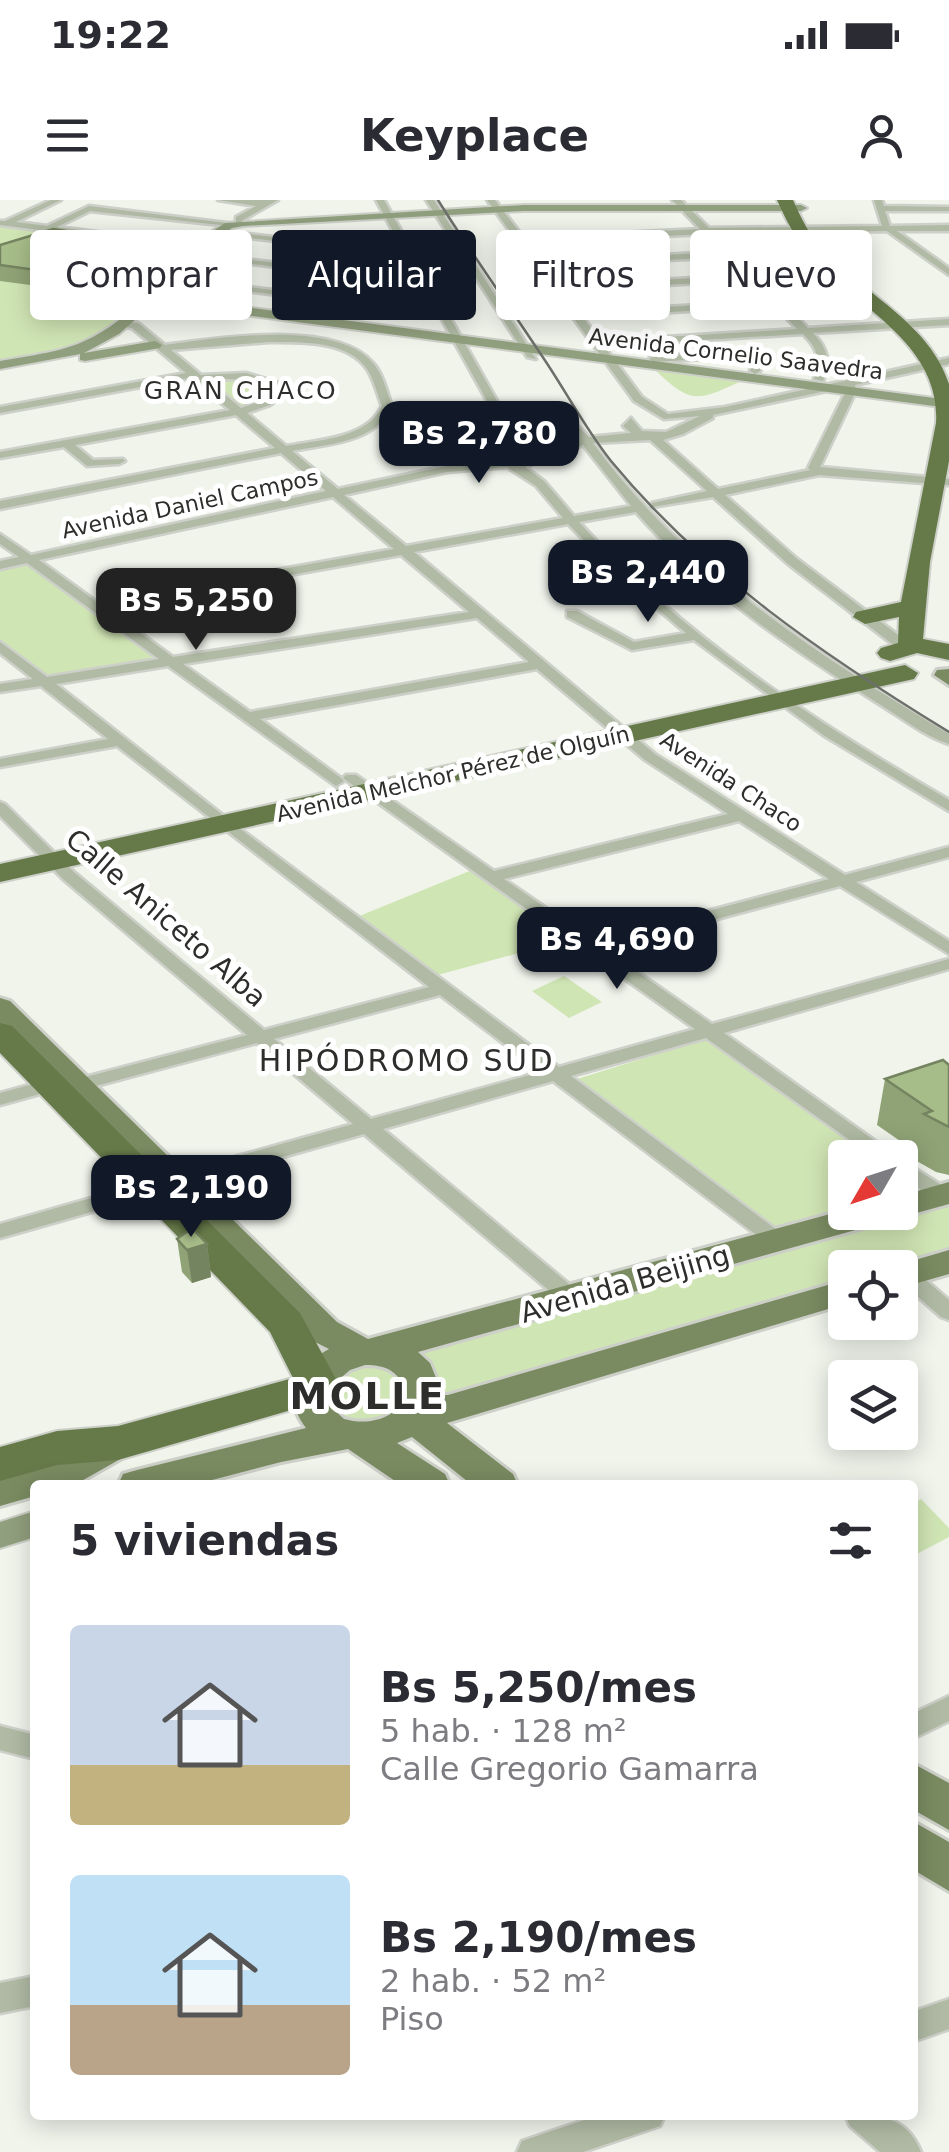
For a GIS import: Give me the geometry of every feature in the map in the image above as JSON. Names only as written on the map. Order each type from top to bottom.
[{"type":"highway","points":[[794,206],[804,229],[908,324],[924,349],[944,362],[947,420],[942,481],[912,607],[930,657]]},
{"type":"highway","points":[[865,617],[912,607]]},
{"type":"highway","name":"Avenida Melchor Pérez de Olguín","points":[[0,855],[48,853],[930,657]]},
{"type":"highway","name":"Avenida Melchor Pérez de Olguín","points":[[0,873],[48,853]]},
{"type":"highway","points":[[0,1033],[64,1085],[162,1184],[286,1323],[313,1384],[118,1443],[57,1448],[0,1464]]},
{"type":"main road","points":[[526,213],[544,200]]},
{"type":"main road","points":[[526,213],[565,205],[794,206]]},
{"type":"main road","points":[[238,230],[498,210],[526,213],[679,205]]},
{"type":"main road","name":"Avenida Cornelio Saavedra","points":[[252,311],[528,350],[601,350],[792,389],[823,384]]},
{"type":"main road","points":[[68,360],[109,347],[133,320]]},
{"type":"main road","points":[[0,368],[80,350],[128,325]]},
{"type":"main road","points":[[0,368],[157,347]]},
{"type":"main road","name":"Avenida Cornelio Saavedra","points":[[528,350],[601,350],[947,400]]},
{"type":"main road","name":"Avenida Cornelio Saavedra","points":[[850,387],[884,382],[947,400]]},
{"type":"main road","points":[[0,1007],[64,1085]]},
{"type":"main road","points":[[162,1184],[324,1331],[366,1352]]},
{"type":"main road","points":[[918,1202],[945,1194]]},
{"type":"main road","name":"Avenida Beijing","points":[[366,1352],[828,1227]]},
{"type":"main road","points":[[918,1271],[949,1262]]},
{"type":"main road","points":[[162,1480],[280,1447],[390,1433],[417,1414],[828,1297]]},
{"type":"main road","points":[[417,1414],[424,1389],[414,1368],[389,1354],[366,1352],[331,1362],[313,1384],[312,1406],[321,1421],[353,1436],[423,1480]]},
{"type":"main road","points":[[417,1414],[493,1480]]},
{"type":"main road","points":[[36,1480],[64,1472],[118,1443]]},
{"type":"main road","points":[[0,1490],[30,1482]]},
{"type":"main road","points":[[0,1509],[30,1500]]},
{"type":"main road","points":[[0,1534],[30,1525]]},
{"type":"main road","points":[[918,1787],[949,1809]]},
{"type":"main road","points":[[918,1846],[949,1869]]},
{"type":"street","points":[[2,222],[41,200]]},
{"type":"street","points":[[2,222],[57,200]]},
{"type":"street","points":[[222,200],[270,202]]},
{"type":"street","points":[[380,200],[398,230]]},
{"type":"street","points":[[430,200],[528,350]]},
{"type":"street","points":[[243,228],[239,219],[270,202]]},
{"type":"street","points":[[679,205],[704,230]]},
{"type":"street","points":[[949,211],[879,207],[886,227],[949,272]]},
{"type":"street","points":[[48,229],[89,208],[272,233]]},
{"type":"street","points":[[2,222],[56,230]]},
{"type":"street","points":[[754,230],[949,228]]},
{"type":"street","points":[[919,250],[934,250]]},
{"type":"street","points":[[448,320],[501,417],[530,444],[545,449],[545,484]]},
{"type":"street","points":[[579,320],[638,399],[683,422],[686,429],[680,458]]},
{"type":"street","points":[[797,320],[824,356],[823,384]]},
{"type":"street","points":[[601,350],[949,322]]},
{"type":"street","name":"Avenida Chaco","points":[[128,325],[615,730],[740,816],[949,949]]},
{"type":"street","points":[[0,505],[346,437],[382,418],[387,406],[364,359],[332,346],[265,338],[157,347]]},
{"type":"street","points":[[884,382],[944,362]]},
{"type":"street","points":[[0,410],[192,377],[244,376],[267,380],[279,390],[266,403],[234,412],[0,455]]},
{"type":"street","points":[[819,472],[814,468],[850,387]]},
{"type":"street","points":[[546,458],[581,435],[649,436],[686,429],[725,410],[792,389]]},
{"type":"street","points":[[638,399],[639,410],[630,430],[649,436],[680,458],[714,494],[865,617],[930,657]]},
{"type":"street","points":[[530,444],[632,420],[725,410]]},
{"type":"street","points":[[501,417],[492,456],[545,484],[571,520],[629,579],[694,636],[840,743],[949,806]]},
{"type":"street","points":[[581,435],[639,508],[738,600],[849,678],[949,740]]},
{"type":"street","points":[[66,443],[91,464],[119,461]]},
{"type":"street","name":"Avenida Daniel Campos","points":[[447,469],[494,448],[530,444]]},
{"type":"street","name":"Avenida Daniel Campos","points":[[0,566],[447,469],[546,458]]},
{"type":"street","points":[[656,505],[819,472],[942,481]]},
{"type":"street","points":[[97,606],[639,508]]},
{"type":"street","points":[[0,538],[248,716],[490,876],[864,1140]]},
{"type":"street","points":[[0,688],[478,614]]},
{"type":"street","points":[[572,614],[632,646],[694,636]]},
{"type":"street","points":[[0,646],[216,817],[778,1241]]},
{"type":"street","points":[[248,716],[537,664]]},
{"type":"street","points":[[0,763],[118,741]]},
{"type":"street","name":"Calle Aniceto Alba","points":[[0,807],[262,1037],[573,1299]]},
{"type":"street","points":[[490,876],[740,816]]},
{"type":"street","points":[[593,947],[949,852]]},
{"type":"street","points":[[0,1231],[949,964]]},
{"type":"street","points":[[0,1099],[262,1037],[442,989]]},
{"type":"street","points":[[918,1177],[945,1194]]},
{"type":"street","points":[[918,1287],[949,1312]]},
{"type":"street","points":[[918,1724],[949,1708]]},
{"type":"street","points":[[0,1738],[30,1746]]},
{"type":"street","points":[[0,1998],[30,1991]]},
{"type":"street","points":[[918,2024],[949,2014]]},
{"type":"street","points":[[533,2152],[633,2120]]},
{"type":"street","points":[[868,2120],[904,2152]]},
{"type":"green space","points":[[0,225],[41,230],[30,230],[30,320],[124,320],[93,343],[79,348],[0,361]]},
{"type":"green space","points":[[654,369],[744,380],[696,396],[678,389]]},
{"type":"green space","points":[[247,377],[271,385],[271,397],[239,408],[204,379]]},
{"type":"green space","points":[[30,564],[153,654],[151,659],[56,676],[43,673],[0,639],[0,569]]},
{"type":"green space","points":[[472,870],[574,938],[434,976],[357,917]]},
{"type":"green space","points":[[564,976],[602,1002],[569,1018],[532,991]]},
{"type":"green space","points":[[705,1039],[852,1140],[828,1140],[828,1215],[773,1228],[574,1080]]},
{"type":"green space","points":[[949,1205],[949,1250],[918,1258],[918,1250],[828,1250],[828,1282],[446,1398],[438,1400],[417,1354],[860,1230],[918,1230],[918,1214]]},
{"type":"green space","points":[[364,1364],[395,1373],[405,1389],[402,1402],[385,1418],[347,1418],[328,1402],[329,1385],[342,1371]]},
{"type":"green space","points":[[921,1499],[949,1528],[949,1537],[918,1553]]},
{"type":"building","points":[[30,236],[30,269],[0,265],[0,245]]},
{"type":"building","points":[[943,1060],[949,1065],[949,1127],[924,1114],[932,1111],[885,1079]]},
{"type":"building","points":[[192,1228],[207,1244],[187,1250],[177,1239]]},
{"type":"tram line","points":[[438,200],[594,438],[647,502],[768,610],[949,732]]},
{"type":"district","name":"GRAN CHACO","points":[[241,390]]},
{"type":"district","name":"HIPÓDROMO SUD","points":[[407,1060]]},
{"type":"district","name":"MOLLE","points":[[368,1396]]}]
